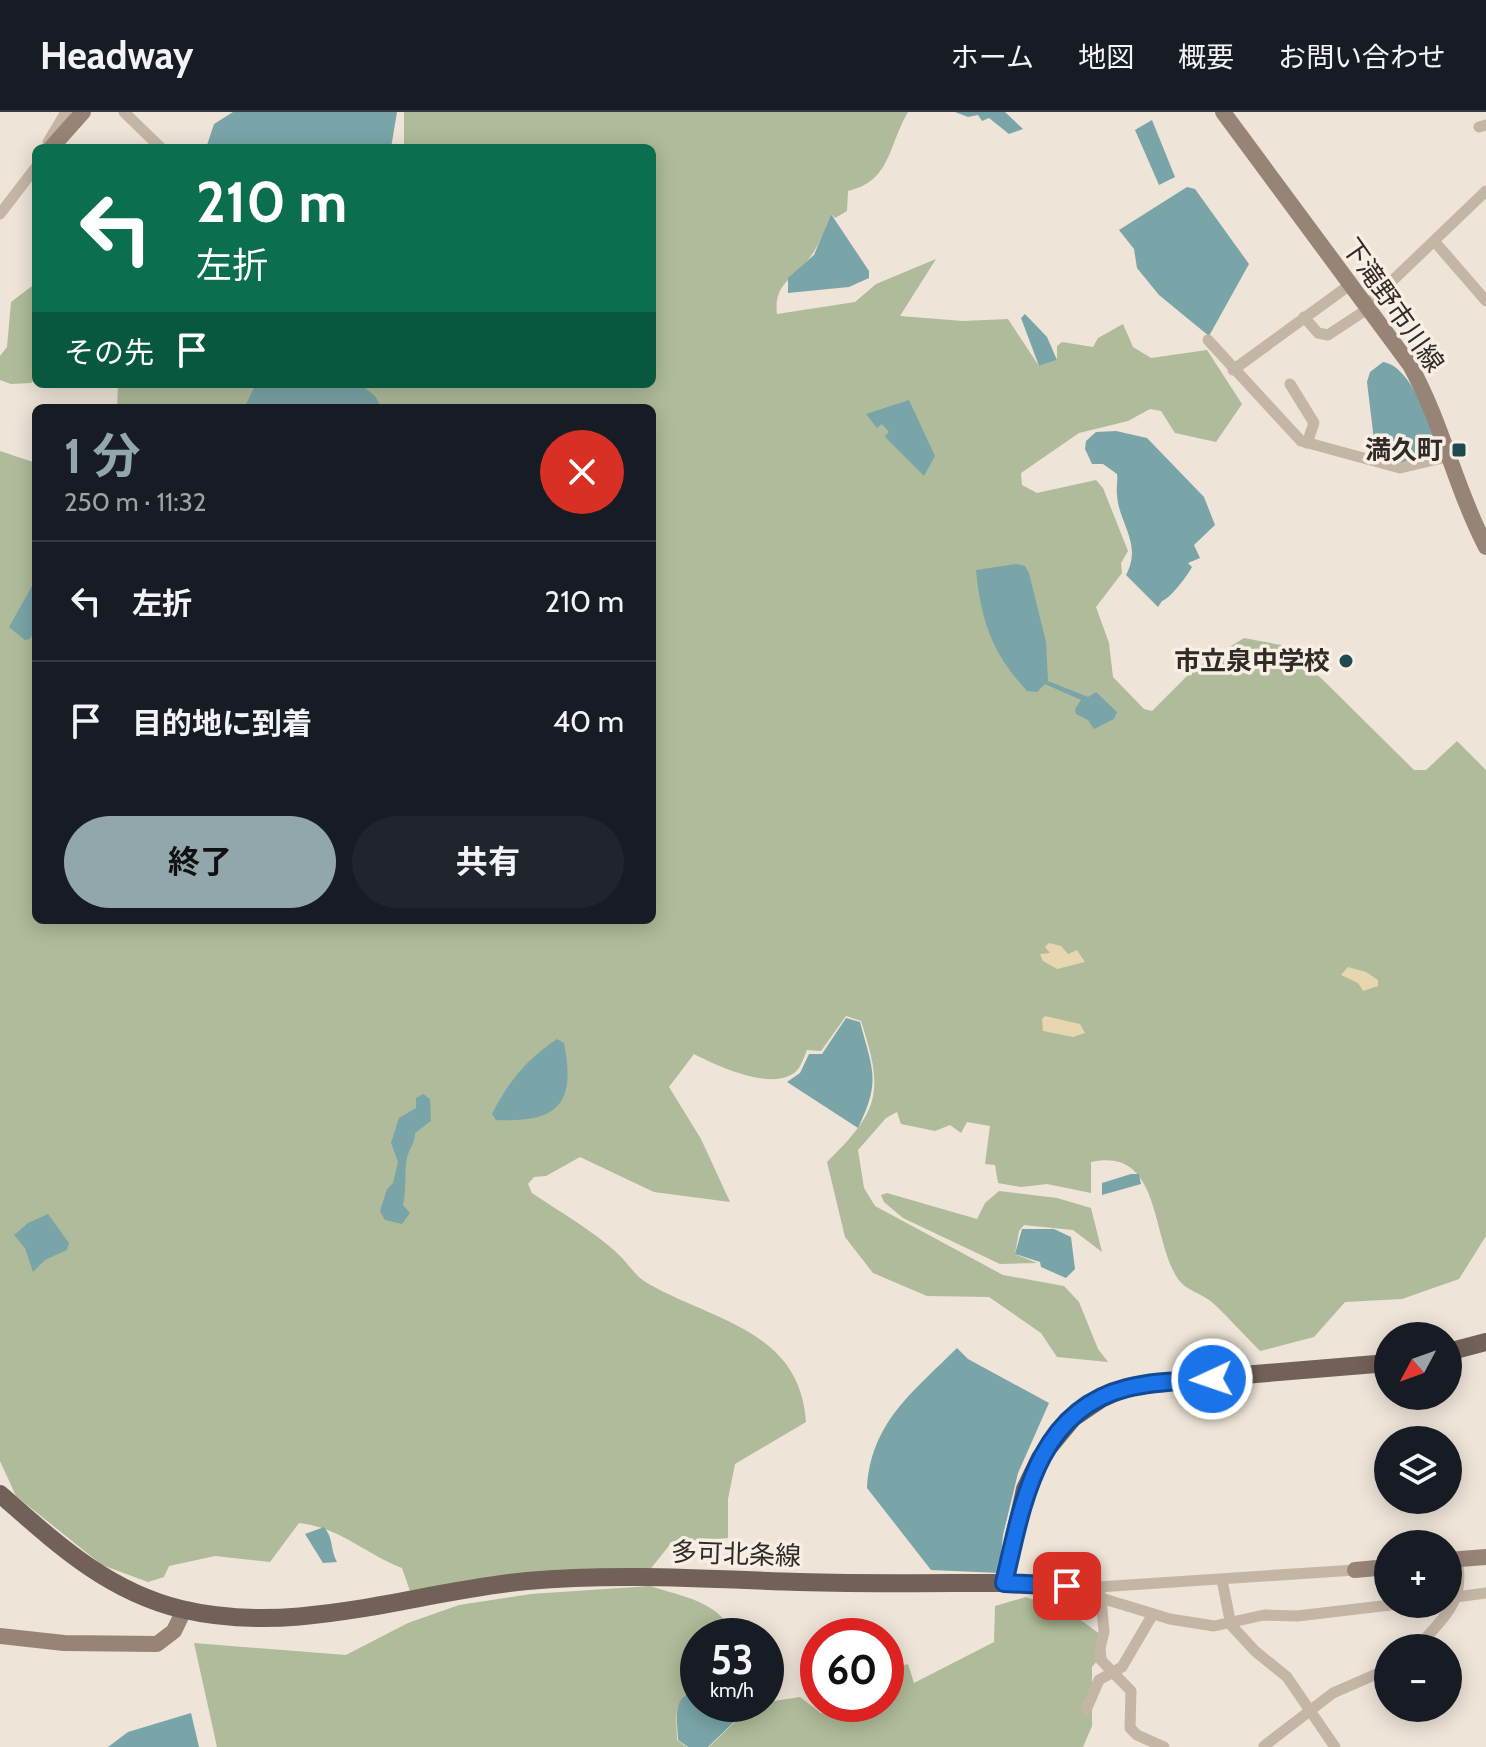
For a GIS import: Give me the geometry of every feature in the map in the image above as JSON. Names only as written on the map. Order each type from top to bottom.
[{"type":"main road","points":[[54,144],[83,112]]},
{"type":"main road","name":"下滝野市川線","points":[[1223,112],[1410,365],[1433,407],[1451,456],[1479,516],[1486,547]]},
{"type":"main road","points":[[1462,1348],[1486,1342]]},
{"type":"main road","points":[[1004,1583],[1025,1489],[1040,1458],[1073,1418],[1101,1399],[1125,1388],[1171,1381],[1374,1364]]},
{"type":"main road","name":"多可北条線","points":[[0,1494],[71,1556],[143,1599],[184,1610],[272,1619],[313,1616],[528,1581],[693,1577],[1004,1583]]},
{"type":"main road","points":[[1462,1559],[1486,1557]]},
{"type":"main road","points":[[1355,1570],[1374,1568]]},
{"type":"main road","points":[[0,1636],[64,1643],[157,1644],[174,1631],[184,1610]]},
{"type":"street","points":[[49,144],[66,112]]},
{"type":"street","points":[[124,112],[157,144]]},
{"type":"street","points":[[0,214],[32,172]]},
{"type":"street","points":[[1304,317],[1318,333],[1328,335],[1368,306],[1486,191]]},
{"type":"street","points":[[1435,242],[1485,296]]},
{"type":"street","points":[[1233,370],[1351,284]]},
{"type":"street","points":[[1208,340],[1289,433],[1307,443],[1400,468],[1451,456]]},
{"type":"street","points":[[1290,384],[1314,423],[1307,443]]},
{"type":"street","points":[[1004,1583],[1100,1592],[1355,1570]]},
{"type":"street","points":[[1222,1580],[1230,1623],[1255,1651],[1287,1677],[1335,1747]]},
{"type":"street","points":[[1100,1592],[1153,1614],[1214,1626],[1264,1615],[1297,1616],[1374,1607]]},
{"type":"street","points":[[1100,1592],[1104,1632],[1101,1660],[1131,1691],[1130,1728],[1137,1735],[1164,1747]]},
{"type":"street","points":[[1462,1596],[1486,1593]]},
{"type":"street","points":[[1086,1710],[1099,1680],[1122,1667],[1153,1614]]},
{"type":"street","points":[[1264,1746],[1333,1693],[1374,1675]]},
{"type":"green space","points":[[404,112],[908,112],[881,171],[862,186],[848,191],[847,211],[835,218],[831,214],[814,251],[782,288],[778,295],[777,314],[855,302],[876,284],[936,259],[900,316],[963,321],[1008,319],[1039,366],[1057,360],[1057,346],[1062,342],[1093,347],[1098,338],[1123,324],[1133,347],[1151,358],[1207,350],[1242,404],[1216,442],[1175,433],[1161,411],[1150,409],[1128,421],[1079,433],[1021,473],[1022,485],[1037,493],[1096,480],[1103,488],[1128,551],[1121,563],[1122,573],[1096,607],[1109,643],[1113,677],[1144,709],[1152,711],[1194,669],[1244,638],[1281,645],[1322,679],[1414,770],[1426,770],[1457,741],[1486,770],[1486,1236],[1459,1279],[1402,1299],[1345,1302],[1314,1337],[1260,1351],[1213,1303],[1178,1279],[1169,1261],[1151,1199],[1131,1168],[1114,1161],[1091,1162],[1091,1193],[1047,1184],[1021,1187],[998,1183],[995,1165],[985,1164],[990,1126],[967,1122],[961,1133],[950,1125],[935,1131],[901,1124],[897,1112],[886,1118],[858,1150],[864,1188],[875,1206],[1003,1275],[1064,1286],[1079,1302],[1098,1349],[1108,1362],[1057,1357],[1041,1333],[989,1297],[927,1296],[873,1273],[845,1237],[827,1162],[845,1144],[867,1113],[874,1083],[873,1066],[861,1021],[846,1016],[821,1051],[807,1050],[799,1068],[790,1076],[763,1079],[748,1076],[694,1054],[669,1087],[701,1139],[730,1202],[654,1192],[580,1157],[546,1176],[534,1177],[528,1184],[532,1193],[587,1229],[643,1280],[749,1332],[788,1367],[800,1391],[806,1422],[735,1464],[728,1499],[728,1538],[672,1542],[648,1572],[410,1591],[402,1568],[340,1535],[299,1523],[270,1562],[215,1556],[169,1566],[164,1577],[148,1582],[102,1565],[16,1496],[0,1461],[0,451],[32,462],[32,924],[656,924],[656,404],[117,404],[118,388],[656,388],[656,144],[404,144]]},
{"type":"green space","points":[[32,286],[31,383],[11,384],[0,380],[0,356],[7,347],[11,302]]},
{"type":"green space","points":[[999,1191],[1057,1198],[1091,1208],[1102,1252],[1073,1230],[1024,1225],[1019,1231],[1015,1254],[1037,1263],[1000,1264],[903,1218],[884,1202],[881,1195],[887,1193],[977,1219],[985,1203]]},
{"type":"green space","points":[[650,1586],[687,1597],[720,1615],[723,1618],[680,1618],[677,1740],[687,1747],[217,1747],[194,1643],[346,1655],[408,1623],[459,1605],[531,1594]]},
{"type":"green space","points":[[1026,1597],[1074,1615],[1101,1635],[1103,1654],[1092,1667],[1092,1726],[1083,1747],[709,1747],[735,1722],[784,1722],[784,1699],[800,1697],[800,1722],[904,1722],[904,1665],[908,1664],[914,1683],[994,1642],[995,1606]]},
{"type":"sand","points":[[1049,943],[1061,946],[1068,954],[1077,950],[1085,962],[1057,969],[1043,961],[1040,954],[1050,953],[1045,947]]},
{"type":"sand","points":[[1348,967],[1366,972],[1378,980],[1378,986],[1363,991],[1358,983],[1341,975]]},
{"type":"sand","points":[[1045,1016],[1080,1024],[1085,1033],[1073,1037],[1043,1031],[1042,1019]]},
{"type":"water","points":[[233,112],[397,112],[392,144],[207,144],[214,124]]},
{"type":"water","points":[[955,112],[1005,112],[1023,129],[1009,134],[989,118],[982,121],[978,115],[968,117]]},
{"type":"water","points":[[1152,120],[1175,177],[1159,185],[1135,130]]},
{"type":"water","points":[[1187,187],[1195,189],[1249,264],[1209,336],[1159,295],[1137,268],[1134,249],[1119,230]]},
{"type":"water","points":[[831,214],[869,271],[869,278],[849,287],[788,293],[788,278],[814,255]]},
{"type":"water","points":[[1025,314],[1047,337],[1057,360],[1039,366],[1021,318]]},
{"type":"water","points":[[1383,362],[1403,374],[1412,386],[1442,452],[1401,464],[1376,457],[1367,382],[1370,372]]},
{"type":"water","points":[[254,388],[365,388],[379,404],[246,404]]},
{"type":"water","points":[[909,400],[935,456],[924,476],[888,440],[885,436],[889,432],[882,424],[877,428],[866,414]]},
{"type":"water","points":[[1116,431],[1147,438],[1204,497],[1215,525],[1194,545],[1200,558],[1188,563],[1192,567],[1186,576],[1158,607],[1126,575],[1132,553],[1118,504],[1117,474],[1103,464],[1092,464],[1085,449],[1086,441],[1096,432]]},
{"type":"water","points":[[1016,564],[1025,566],[1029,573],[1046,642],[1048,681],[1088,697],[1096,692],[1117,712],[1114,719],[1094,729],[1088,720],[1076,714],[1075,709],[1081,700],[1045,684],[1037,692],[1027,691],[1005,663],[985,621],[976,570]]},
{"type":"water","points":[[32,586],[30,639],[25,640],[9,627]]},
{"type":"water","points":[[846,1018],[860,1022],[872,1076],[870,1098],[858,1128],[787,1082],[800,1073],[809,1054],[822,1054]]},
{"type":"water","points":[[557,1039],[564,1043],[567,1064],[564,1095],[558,1105],[535,1118],[496,1120],[492,1114],[512,1081],[527,1063]]},
{"type":"water","points":[[423,1094],[430,1099],[431,1121],[415,1133],[408,1155],[403,1205],[410,1213],[402,1224],[385,1220],[380,1211],[387,1189],[393,1183],[398,1162],[391,1143],[399,1118],[416,1108],[416,1098]]},
{"type":"water","points":[[1139,1174],[1141,1184],[1102,1195],[1102,1183]]},
{"type":"water","points":[[48,1214],[69,1243],[67,1250],[45,1260],[33,1272],[25,1248],[14,1235],[28,1223]]},
{"type":"water","points":[[1022,1229],[1054,1229],[1071,1237],[1075,1269],[1066,1278],[1041,1267],[1040,1262],[1015,1254]]},
{"type":"water","points":[[957,1348],[968,1359],[1049,1403],[1018,1473],[1003,1535],[999,1573],[931,1570],[867,1488],[870,1465],[886,1426],[910,1394]]},
{"type":"water","points":[[324,1527],[337,1562],[323,1563],[305,1534]]},
{"type":"water","points":[[679,1703],[680,1722],[734,1722],[708,1747],[688,1747],[678,1740]]},
{"type":"water","points":[[191,1713],[199,1747],[108,1747],[128,1732]]},
{"type":"place","name":"満久町","points":[[1459,450]]},
{"type":"place","name":"市立泉中学校","points":[[1346,661]]},
{"type":"route","points":[[1067,1586],[1004,1583],[1025,1489],[1054,1438],[1073,1418],[1101,1399],[1125,1388],[1212,1379]]}]
